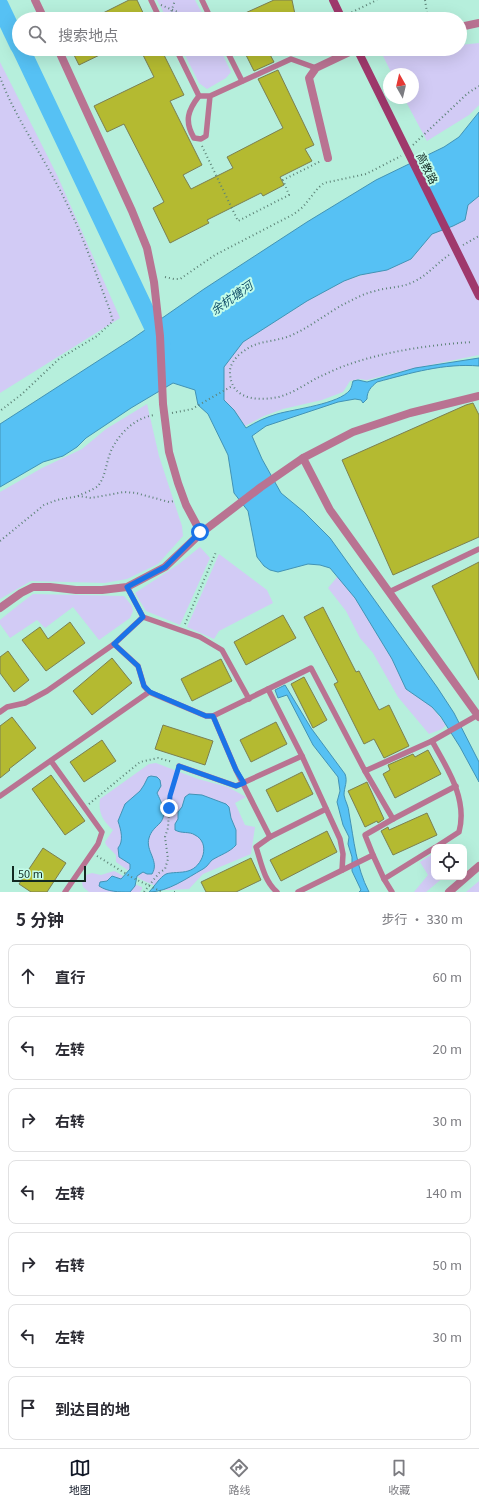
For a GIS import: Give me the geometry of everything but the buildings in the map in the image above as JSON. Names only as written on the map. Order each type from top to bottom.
[{"type":"street","points":[[35,0],[41,12]]},
{"type":"street","points":[[333,0],[339,12]]},
{"type":"street","points":[[467,26],[479,23]]},
{"type":"street","points":[[61,56],[132,211],[147,248],[154,282],[160,336],[163,404],[169,452],[178,483],[200,532]]},
{"type":"street","points":[[328,158],[309,78],[316,68],[342,56]]},
{"type":"street","name":"高教路","points":[[360,56],[479,296]]},
{"type":"street","points":[[0,608],[21,593],[33,587],[102,590],[127,587],[165,567],[200,532],[287,468],[303,458],[353,432],[410,413],[479,396]]},
{"type":"street","points":[[303,458],[330,510],[478,716]]},
{"type":"street","points":[[449,892],[479,866]]},
{"type":"lane","points":[[151,0],[157,12]]},
{"type":"lane","points":[[202,0],[208,12]]},
{"type":"lane","points":[[179,56],[199,96]]},
{"type":"lane","points":[[230,56],[242,81]]},
{"type":"lane","points":[[199,96],[210,96],[291,59],[316,68]]},
{"type":"lane","points":[[199,96],[191,106],[188,117],[190,131],[194,138],[201,139],[206,136],[210,96]]},
{"type":"lane","points":[[389,592],[479,549]]},
{"type":"lane","points":[[127,587],[143,617],[200,637],[222,650],[249,699]]},
{"type":"lane","points":[[0,712],[7,707],[25,703],[47,691],[114,644],[143,617]]},
{"type":"lane","points":[[114,644],[138,666],[144,686],[150,692],[206,716],[213,716],[311,668],[364,771],[393,819]]},
{"type":"lane","points":[[268,690],[302,756],[340,839],[343,854],[342,870]]},
{"type":"lane","points":[[0,796],[150,692]]},
{"type":"lane","points":[[213,716],[236,770],[244,783],[270,837]]},
{"type":"lane","points":[[364,771],[432,741],[478,716]]},
{"type":"lane","points":[[432,741],[456,786],[462,821],[459,832],[441,844]]},
{"type":"lane","points":[[179,766],[236,786],[302,756]]},
{"type":"lane","points":[[51,761],[102,832],[98,844],[65,892]]},
{"type":"lane","points":[[392,892],[384,879],[365,835],[456,786]]},
{"type":"lane","points":[[277,892],[270,886],[256,847],[270,837],[326,809]]},
{"type":"lane","points":[[384,879],[431,850]]},
{"type":"lane","points":[[298,892],[373,855]]},
{"type":"path","points":[[151,0],[177,12]]},
{"type":"path","points":[[172,10],[175,0]]},
{"type":"path","points":[[353,12],[376,0]]},
{"type":"path","points":[[425,0],[427,12]]},
{"type":"path","points":[[0,77],[22,124],[64,197],[104,294],[113,321],[97,336],[59,359],[22,394],[0,411]]},
{"type":"path","points":[[410,148],[468,93],[479,86]]},
{"type":"path","points":[[201,139],[202,149],[238,221],[289,195],[283,180],[328,158]]},
{"type":"path","points":[[165,277],[180,279],[215,254],[281,222],[303,207],[318,188],[324,184],[366,174],[399,157],[405,152]]},
{"type":"path","points":[[462,246],[479,236]]},
{"type":"path","points":[[449,255],[414,282],[405,286],[376,290],[359,296],[338,306],[287,337],[254,345],[243,351],[232,363],[230,371],[232,386],[235,390],[245,396],[255,398],[273,398],[286,395],[331,372],[362,360],[420,348],[472,342]]},
{"type":"path","points":[[171,413],[192,409],[232,386]]},
{"type":"path","points":[[0,541],[44,505],[57,500],[78,496],[97,486],[104,475],[111,450],[124,431],[141,419],[158,415]]},
{"type":"path","points":[[78,496],[90,498],[124,492],[136,493],[169,502],[185,500]]},
{"type":"path","points":[[182,631],[216,552]]},
{"type":"path","points":[[85,807],[140,762],[158,758],[170,760],[179,766],[170,796],[168,828],[165,836],[168,859],[165,869],[144,892]]},
{"type":"path","points":[[92,853],[137,880],[161,891]]},
{"type":"shaded area","points":[[157,0],[195,0],[201,12],[163,12]]},
{"type":"shaded area","points":[[479,43],[479,105],[469,115],[427,141],[407,104],[419,104],[419,68],[389,68],[383,56],[467,56],[467,44]]},
{"type":"shaded area","points":[[186,56],[223,56],[231,72],[226,78],[207,89],[199,83]]},
{"type":"shaded area","points":[[0,62],[58,177],[120,318],[0,393]]},
{"type":"shaded area","points":[[479,196],[479,355],[406,370],[367,380],[359,379],[350,381],[343,392],[322,400],[283,409],[264,416],[245,426],[234,410],[224,400],[224,366],[243,342],[307,301],[344,281],[411,259],[432,234],[465,220],[468,205]]},
{"type":"shaded area","points":[[147,404],[159,456],[182,526],[183,536],[158,564],[127,579],[105,583],[31,581],[0,599],[0,492],[42,468],[82,449],[106,429]]},
{"type":"shaded area","points":[[200,547],[210,558],[180,625],[146,611],[135,593],[179,564]]},
{"type":"shaded area","points":[[219,554],[267,590],[273,603],[219,631],[214,639],[187,627]]},
{"type":"shaded area","points":[[338,576],[355,598],[392,659],[406,689],[432,707],[446,725],[442,729],[429,734],[398,697],[373,653],[360,638],[346,611],[328,588]]},
{"type":"shaded area","points":[[33,594],[124,596],[132,606],[133,611],[130,618],[99,640],[73,607],[45,628],[37,620],[10,638],[0,624],[0,620]]},
{"type":"shaded area","points":[[156,763],[198,779],[228,787],[246,797],[235,803],[245,825],[255,827],[251,854],[203,874],[189,889],[165,890],[142,880],[116,862],[116,855],[105,842],[113,830],[102,816],[100,799],[149,764]]},
{"type":"shaded area","points":[[431,855],[431,880],[440,880],[426,892],[414,892],[428,875],[420,862]]},
{"type":"shaded area","points":[[114,871],[134,884],[142,887],[140,892],[89,892],[83,887],[82,883],[86,875],[92,873],[101,875]]},
{"type":"shaded area","points":[[479,881],[479,892],[466,892]]},
{"type":"water","name":"余杭塘河","points":[[479,112],[479,196],[468,205],[465,220],[432,234],[411,259],[387,270],[360,275],[344,281],[307,301],[243,342],[224,367],[224,400],[234,410],[246,428],[273,415],[336,399],[350,390],[353,381],[358,380],[367,382],[415,368],[479,358],[479,366],[466,365],[440,367],[377,382],[370,389],[367,399],[363,403],[361,400],[355,399],[338,402],[266,426],[252,436],[262,459],[281,493],[304,512],[330,538],[437,687],[454,713],[479,762],[479,782],[460,747],[441,717],[432,707],[406,689],[392,659],[355,598],[330,568],[308,564],[278,572],[270,570],[264,566],[257,557],[248,511],[234,493],[228,455],[208,414],[198,405],[195,390],[173,383],[131,408],[86,438],[77,447],[63,456],[43,462],[0,487],[0,424],[132,339],[204,289],[307,222],[376,180],[444,147],[459,137]]},
{"type":"water","points":[[285,685],[311,728],[345,774],[346,782],[344,795],[348,808],[358,863],[369,892],[359,892],[361,890],[352,871],[352,857],[348,844],[349,837],[343,825],[337,802],[340,791],[338,777],[313,745],[287,695],[278,698],[275,690]]},
{"type":"water","points":[[148,777],[157,777],[160,780],[161,786],[157,793],[164,812],[160,823],[152,831],[148,843],[154,860],[154,869],[152,874],[143,872],[137,876],[135,886],[130,892],[114,891],[102,888],[99,886],[100,882],[107,881],[112,876],[121,879],[130,869],[130,864],[119,857],[118,848],[121,842],[121,835],[118,821],[125,804],[140,791]]},
{"type":"water","points":[[189,794],[202,795],[226,804],[229,807],[231,818],[236,830],[236,845],[228,852],[212,860],[207,866],[184,880],[163,890],[149,892],[164,875],[193,869],[201,860],[204,849],[203,843],[200,839],[193,834],[175,830],[178,812],[182,807],[185,797]]},
{"type":"waterway","points":[[0,6],[12,31]]},
{"type":"waterway","points":[[24,56],[162,346]]},
{"type":"route","points":[[169,808],[170,796],[179,766],[236,786],[244,783],[236,770],[213,716],[206,716],[150,692],[144,686],[138,666],[114,644],[143,617],[127,587],[165,567],[200,532]]}]
